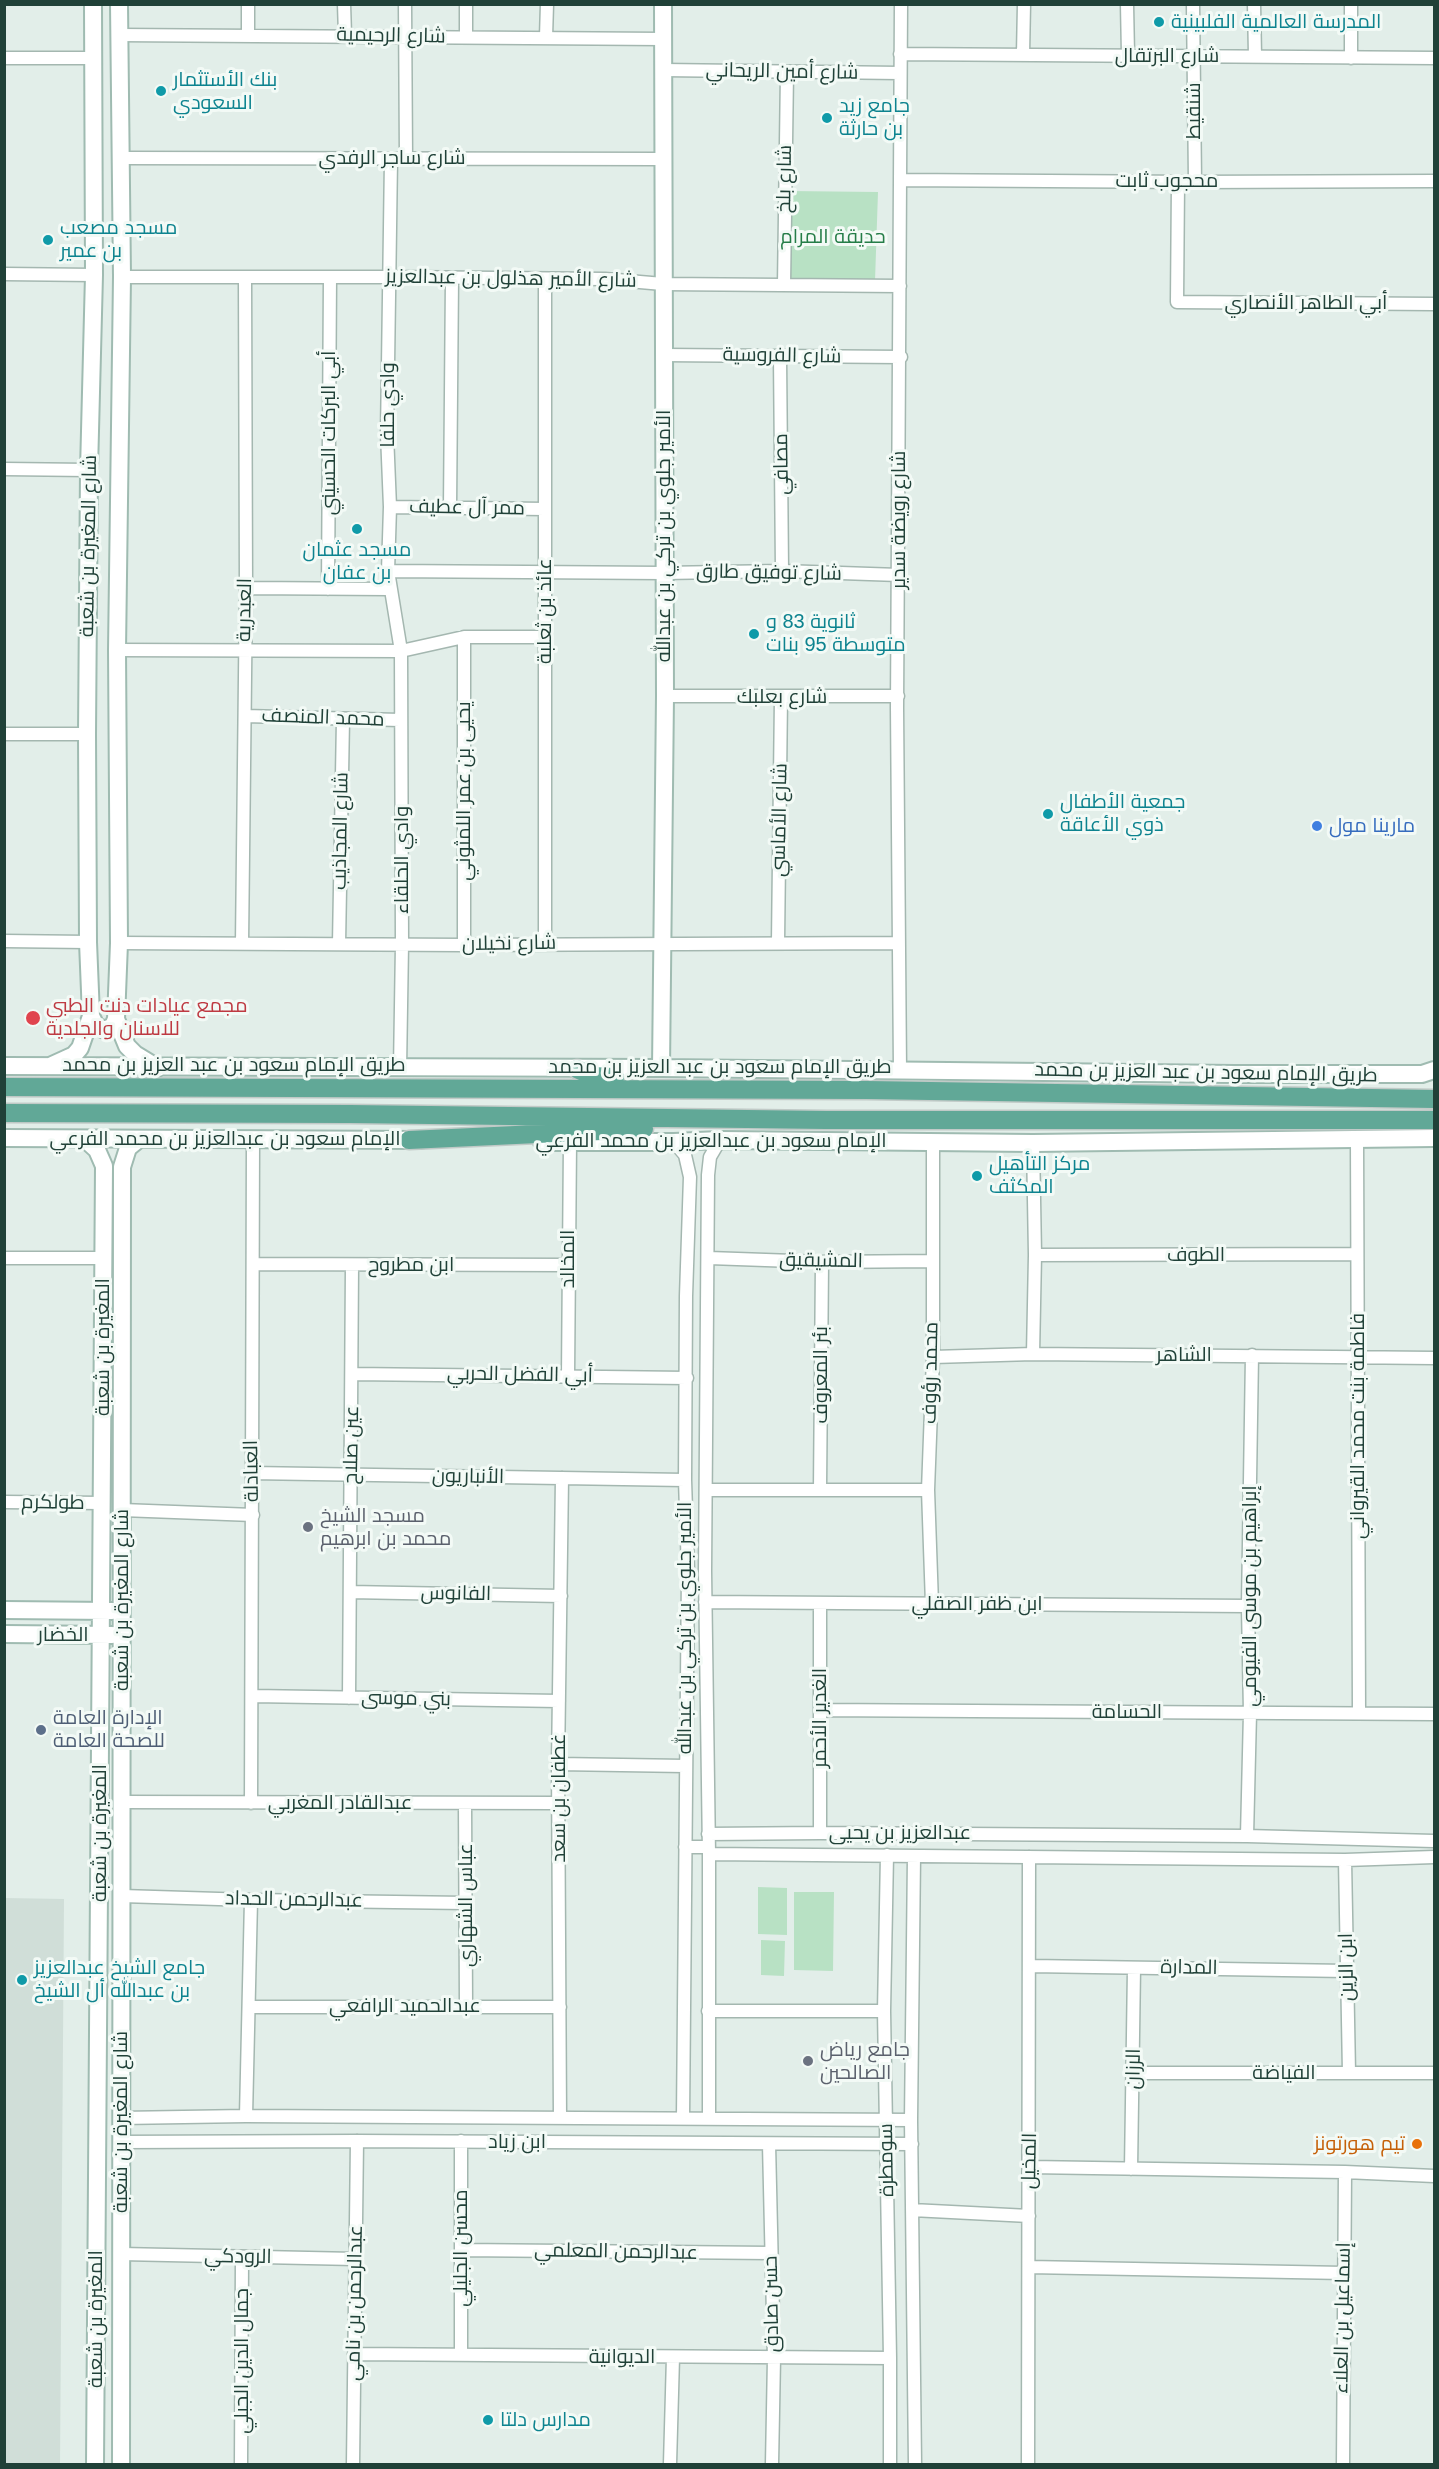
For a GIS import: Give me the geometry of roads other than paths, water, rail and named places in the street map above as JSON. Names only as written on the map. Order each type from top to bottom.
[{"type":"main road","points":[[577,1069],[592,1076],[721,1081],[745,1089]]},
{"type":"main road","name":"طريق الإمام سعود بن عبد العزيز بن محمد","points":[[4,1087],[745,1089],[1434,1099]]},
{"type":"main road","points":[[4,1113],[350,1114],[826,1120],[1434,1120]]},
{"type":"main road","points":[[409,1140],[826,1120]]},
{"type":"street","name":"شارع المغيرة بن شعبة","points":[[48,1067],[74,1055],[80,1048],[91,1016],[88,942],[87,734],[89,470],[94,275],[93,4]]},
{"type":"street","name":"شارع المغيرة بن شعبة","points":[[119,4],[122,277],[117,650],[119,943],[116,1018],[127,1046],[135,1054],[159,1068]]},
{"type":"street","points":[[248,4],[248,36]]},
{"type":"street","points":[[344,4],[345,36]]},
{"type":"street","points":[[405,4],[406,159]]},
{"type":"street","points":[[466,4],[466,37]]},
{"type":"street","points":[[546,37],[547,4]]},
{"type":"street","name":"الأمير جلوي بن تركي بن عبدالله","points":[[661,1068],[665,696],[663,4]]},
{"type":"street","name":"شارع رويضة سدير","points":[[900,1071],[898,575],[901,357],[901,4]]},
{"type":"street","points":[[1023,54],[1024,4]]},
{"type":"street","points":[[1127,4],[1128,55]]},
{"type":"street","name":"شنقيط","points":[[1193,4],[1195,182]]},
{"type":"street","points":[[1254,4],[1255,56]]},
{"type":"street","points":[[1351,4],[1351,58]]},
{"type":"street","name":"شارع الرحيمية","points":[[119,35],[663,39]]},
{"type":"street","name":"شارع البرتقال","points":[[900,54],[1434,58]]},
{"type":"street","points":[[4,58],[92,58]]},
{"type":"street","name":"شارع أمين الريحاني","points":[[663,70],[900,73]]},
{"type":"street","name":"شارع بلخ","points":[[784,285],[787,72]]},
{"type":"street","name":"شارع ساجر الرفدي","points":[[121,158],[662,159]]},
{"type":"street","name":"وادي حلفا","points":[[392,159],[387,434],[390,507],[388,571],[389,589],[401,651]]},
{"type":"street","name":"محجوب ثابت","points":[[900,180],[1434,181]]},
{"type":"street","name":"أبي الطاهر الأنصاري","points":[[1178,182],[1177,302],[1434,303]]},
{"type":"street","points":[[4,274],[94,275]]},
{"type":"street","name":"شارع الأمير هذلول بن عبدالعزيز","points":[[122,277],[390,277],[623,280],[663,284],[900,286]]},
{"type":"street","name":"أبي البركات الحسيني","points":[[328,589],[330,277]]},
{"type":"street","name":"العبدرية","points":[[242,943],[246,588],[245,278]]},
{"type":"street","points":[[450,508],[452,278]]},
{"type":"street","name":"عائذ بن ثعلبة","points":[[545,279],[545,943]]},
{"type":"street","name":"شارع الفروسية","points":[[663,354],[901,357]]},
{"type":"street","name":"مصافي","points":[[780,357],[782,571]]},
{"type":"street","points":[[4,469],[89,470]]},
{"type":"street","name":"ممر آل عطيف","points":[[390,507],[545,509]]},
{"type":"street","name":"شارع توفيق طارق","points":[[388,571],[663,573],[782,571],[898,575]]},
{"type":"street","points":[[246,588],[389,589]]},
{"type":"street","points":[[117,650],[401,651],[464,637],[545,637]]},
{"type":"street","name":"يحيى بن عمر اللمثوني","points":[[464,637],[464,945]]},
{"type":"street","name":"وادي الحلقاء","points":[[400,1069],[401,651]]},
{"type":"street","name":"شارع بعلبك","points":[[665,696],[898,696]]},
{"type":"street","name":"شارع الأماسي","points":[[778,942],[781,697]]},
{"type":"street","name":"محمد المنصف","points":[[245,716],[400,720]]},
{"type":"street","name":"شارع المجاذيب","points":[[339,944],[343,719]]},
{"type":"street","points":[[4,734],[87,734]]},
{"type":"street","points":[[4,941],[88,942]]},
{"type":"street","name":"شارع نخيلان","points":[[119,943],[464,945],[899,943]]},
{"type":"street","points":[[91,1016],[96,1026],[105,1030],[113,1026],[116,1018]]},
{"type":"street","points":[[4,1066],[1430,1073]]},
{"type":"street","name":"الإمام سعود بن عبدالعزيز بن محمد الفرعي","points":[[4,1138],[570,1142],[720,1140],[933,1143],[1429,1140]]},
{"type":"street","points":[[85,1139],[97,1150],[104,1166],[111,1161],[122,1167],[128,1148],[138,1139]]},
{"type":"street","name":"العبادلة","points":[[251,1803],[254,1140]]},
{"type":"street","name":"الأمير جلوي بن تركي بن عبدالله","points":[[709,2118],[705,1602],[708,1175],[710,1156],[720,1140]]},
{"type":"street","name":"فاطمة بنت محمد القيرواني","points":[[1357,1140],[1359,1713]]},
{"type":"street","name":"المخالد","points":[[568,1376],[570,1142]]},
{"type":"street","name":"الأمير جلوي بن تركي بن عبدالله","points":[[674,1142],[685,1155],[690,1177],[687,1235],[685,1480],[688,1571],[683,2118]]},
{"type":"street","name":"محمد رؤوف","points":[[932,1604],[928,1490],[933,1357],[933,1143]]},
{"type":"street","points":[[1033,1143],[1035,1255],[1033,1354]]},
{"type":"street","points":[[690,1177],[695,1164],[702,1165],[708,1175]]},
{"type":"street","name":"المغيرة بن شعبة","points":[[95,2464],[104,1166]]},
{"type":"street","name":"شارع المغيرة بن شعبة","points":[[121,2464],[122,1167]]},
{"type":"street","name":"الطوف","points":[[1035,1255],[1357,1254]]},
{"type":"street","points":[[4,1258],[104,1258]]},
{"type":"street","name":"المشيقيق","points":[[709,1258],[822,1262],[932,1262]]},
{"type":"street","name":"بئر المعروف","points":[[820,1489],[822,1262]]},
{"type":"street","name":"ابن مطروح","points":[[253,1264],[568,1266]]},
{"type":"street","name":"عين صلاح","points":[[349,1698],[352,1265]]},
{"type":"street","name":"الشاهر","points":[[933,1357],[1033,1354],[1434,1358]]},
{"type":"street","name":"إبراهيم بن موسى الفيومي","points":[[1247,1836],[1252,1355]]},
{"type":"street","name":"أبي الفضل الحربي","points":[[353,1374],[687,1378]]},
{"type":"street","name":"الأنباريون","points":[[251,1473],[685,1480]]},
{"type":"street","name":"غطفان بن سعد","points":[[560,2118],[558,1764],[562,1478]]},
{"type":"street","points":[[707,1490],[928,1490]]},
{"type":"street","name":"طولكرم","points":[[4,1502],[102,1503]]},
{"type":"street","points":[[122,1510],[253,1515]]},
{"type":"street","points":[[687,1554],[705,1555]]},
{"type":"street","points":[[688,1571],[705,1571]]},
{"type":"street","name":"الفانوس","points":[[350,1592],[561,1596]]},
{"type":"street","name":"ابن ظفر الصقلي","points":[[705,1602],[1248,1606]]},
{"type":"street","name":"الغدير الأحمر","points":[[820,1604],[820,1833]]},
{"type":"street","name":"الخضار","points":[[4,1610],[122,1611]]},
{"type":"street","name":"الخضار","points":[[4,1634],[122,1635]]},
{"type":"street","name":"بني موسى","points":[[253,1696],[559,1701]]},
{"type":"street","name":"الحسامة","points":[[820,1710],[1434,1714]]},
{"type":"street","points":[[558,1764],[685,1766]]},
{"type":"street","name":"عبدالقادر المغربي","points":[[122,1802],[558,1803]]},
{"type":"street","name":"عباس الشهاري","points":[[465,1804],[466,2006]]},
{"type":"street","name":"عبدالعزيز بن يحيى","points":[[708,1845],[820,1833],[1247,1836],[1434,1841]]},
{"type":"street","points":[[1091,1857],[1092,1835]]},
{"type":"street","points":[[685,1846],[708,1845]]},
{"type":"street","name":"عبدالعزيز بن يحيى","points":[[708,1845],[915,1856],[1345,1860],[1434,1857]]},
{"type":"street","name":"سومطرة","points":[[887,1855],[884,2010],[890,2464]]},
{"type":"street","name":"سومطرة","points":[[915,1856],[911,2120],[915,2464]]},
{"type":"street","name":"المخيل","points":[[1028,2464],[1031,1966],[1029,1857]]},
{"type":"street","name":"ابن الزين","points":[[1345,1860],[1349,2073]]},
{"type":"street","name":"عبدالرحمن الحداد","points":[[122,1896],[466,1902]]},
{"type":"street","points":[[246,2116],[251,1900]]},
{"type":"street","name":"المدارة","points":[[1031,1966],[1347,1971]]},
{"type":"street","name":"الرزان","points":[[1131,2169],[1134,1968]]},
{"type":"street","name":"عبدالحميد الرافعي","points":[[249,2007],[560,2007]]},
{"type":"street","points":[[708,2011],[884,2010]]},
{"type":"street","name":"الفياضة","points":[[1134,2073],[1434,2073]]},
{"type":"street","name":"ابن زياد","points":[[121,2118],[246,2116],[911,2120]]},
{"type":"street","points":[[178,2140],[179,2117]]},
{"type":"street","name":"ابن زياد","points":[[121,2142],[178,2140],[887,2146],[912,2144]]},
{"type":"street","name":"عبدالرحمن بن نامي","points":[[353,2464],[357,2141]]},
{"type":"street","name":"محسن الجليلي","points":[[461,2141],[461,2355]]},
{"type":"street","name":"حسن صادق","points":[[769,2144],[774,2358],[772,2464]]},
{"type":"street","points":[[1030,2167],[1345,2172],[1434,2176]]},
{"type":"street","name":"إسماعيل بن العلاء","points":[[1343,2464],[1345,2172]]},
{"type":"street","points":[[912,2210],[1029,2216]]},
{"type":"street","name":"عبدالرحمن المعلمي","points":[[462,2250],[771,2253]]},
{"type":"street","name":"الرودكي","points":[[121,2254],[355,2259]]},
{"type":"street","name":"جمال الدين الجبلي","points":[[241,2464],[242,2257]]},
{"type":"street","points":[[1029,2267],[1344,2274]]},
{"type":"street","name":"الديوانية","points":[[354,2354],[890,2358]]},
{"type":"street","points":[[670,2464],[673,2357]]},
{"type":"place","name":"المدرسة العالمية الفلبينية","points":[[1159,22]]},
{"type":"place","name":"بنك الأستثمار السعودي","points":[[161,91]]},
{"type":"place","name":"جامع زيد بن حارثة","points":[[827,118]]},
{"type":"place","name":"مسجد مصعب بن عمير","points":[[48,240]]},
{"type":"place","name":"مسجد عثمان بن عفان","points":[[357,529]]},
{"type":"place","name":"ثانوية 83 و متوسطة 95 بنات","points":[[754,634]]},
{"type":"place","name":"جمعية الأطفال ذوي الأعاقة","points":[[1048,814]]},
{"type":"place","name":"مارينا مول","points":[[1317,826]]},
{"type":"place","name":"مجمع عيادات دنت الطبي للاسنان والجلدية","points":[[33,1018]]},
{"type":"place","name":"مركز التأهيل المكثف","points":[[977,1176]]},
{"type":"place","name":"مسجد الشيخ محمد بن ابرهيم","points":[[308,1527]]},
{"type":"place","name":"الإدارة العامة للصحة العامة","points":[[41,1730]]},
{"type":"place","name":"جامع الشيخ عبدالعزيز بن عبدالله أل الشيخ","points":[[22,1980]]},
{"type":"place","name":"جامع رياض الصالحين","points":[[808,2061]]},
{"type":"place","name":"تيم هورتونز","points":[[1417,2144]]},
{"type":"place","name":"مدارس دلتا","points":[[488,2420]]},
{"type":"park label","name":"حديقة المرام","points":[[833,237]]}]
